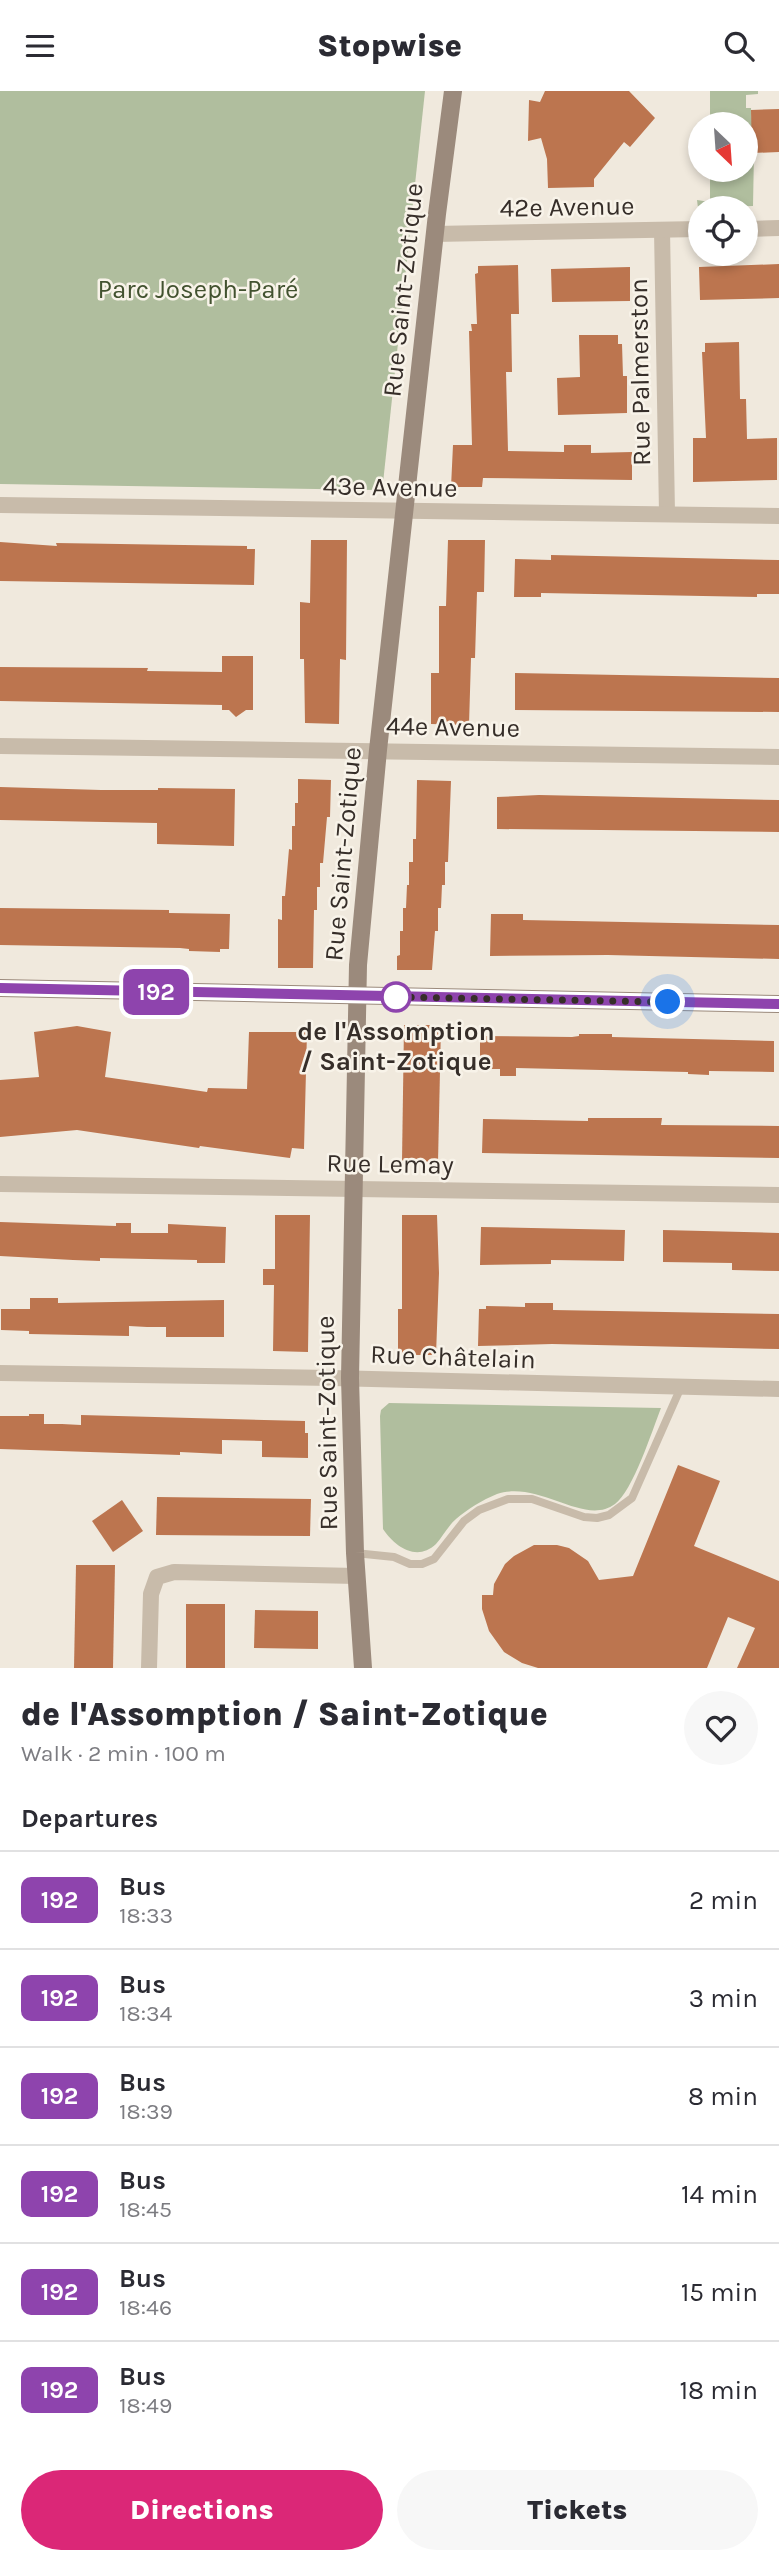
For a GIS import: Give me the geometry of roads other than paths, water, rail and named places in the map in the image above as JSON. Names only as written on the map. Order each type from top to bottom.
[{"type":"street","name":"Rue Saint-Zotique","points":[[363,1668],[356,1576],[350,1378],[358,965],[378,750],[453,91]]},
{"type":"street","points":[[758,229],[779,228]]},
{"type":"street","name":"42e Avenue","points":[[435,234],[688,229]]},
{"type":"street","name":"Rue Palmerston","points":[[662,230],[667,513]]},
{"type":"street","name":"43e Avenue","points":[[0,505],[779,516]]},
{"type":"street","name":"44e Avenue","points":[[0,746],[779,757]]},
{"type":"street","points":[[0,988],[779,1004]]},
{"type":"street","name":"Rue Lemay","points":[[0,1184],[779,1195]]},
{"type":"street","name":"Rue Châtelain","points":[[0,1373],[350,1378],[779,1389]]},
{"type":"street","points":[[149,1668],[150,1594],[157,1577],[174,1572],[356,1576]]},
{"type":"lane","points":[[355,1553],[394,1557],[410,1564],[422,1565],[434,1559],[464,1521],[479,1510],[508,1499],[532,1499],[584,1517],[609,1515],[632,1498],[681,1387]]},
{"type":"place","name":"de l'Assomption / Saint-Zotique","points":[[396,997]]},
{"type":"park label","name":"Parc Joseph-Paré","points":[[198,289]]}]
